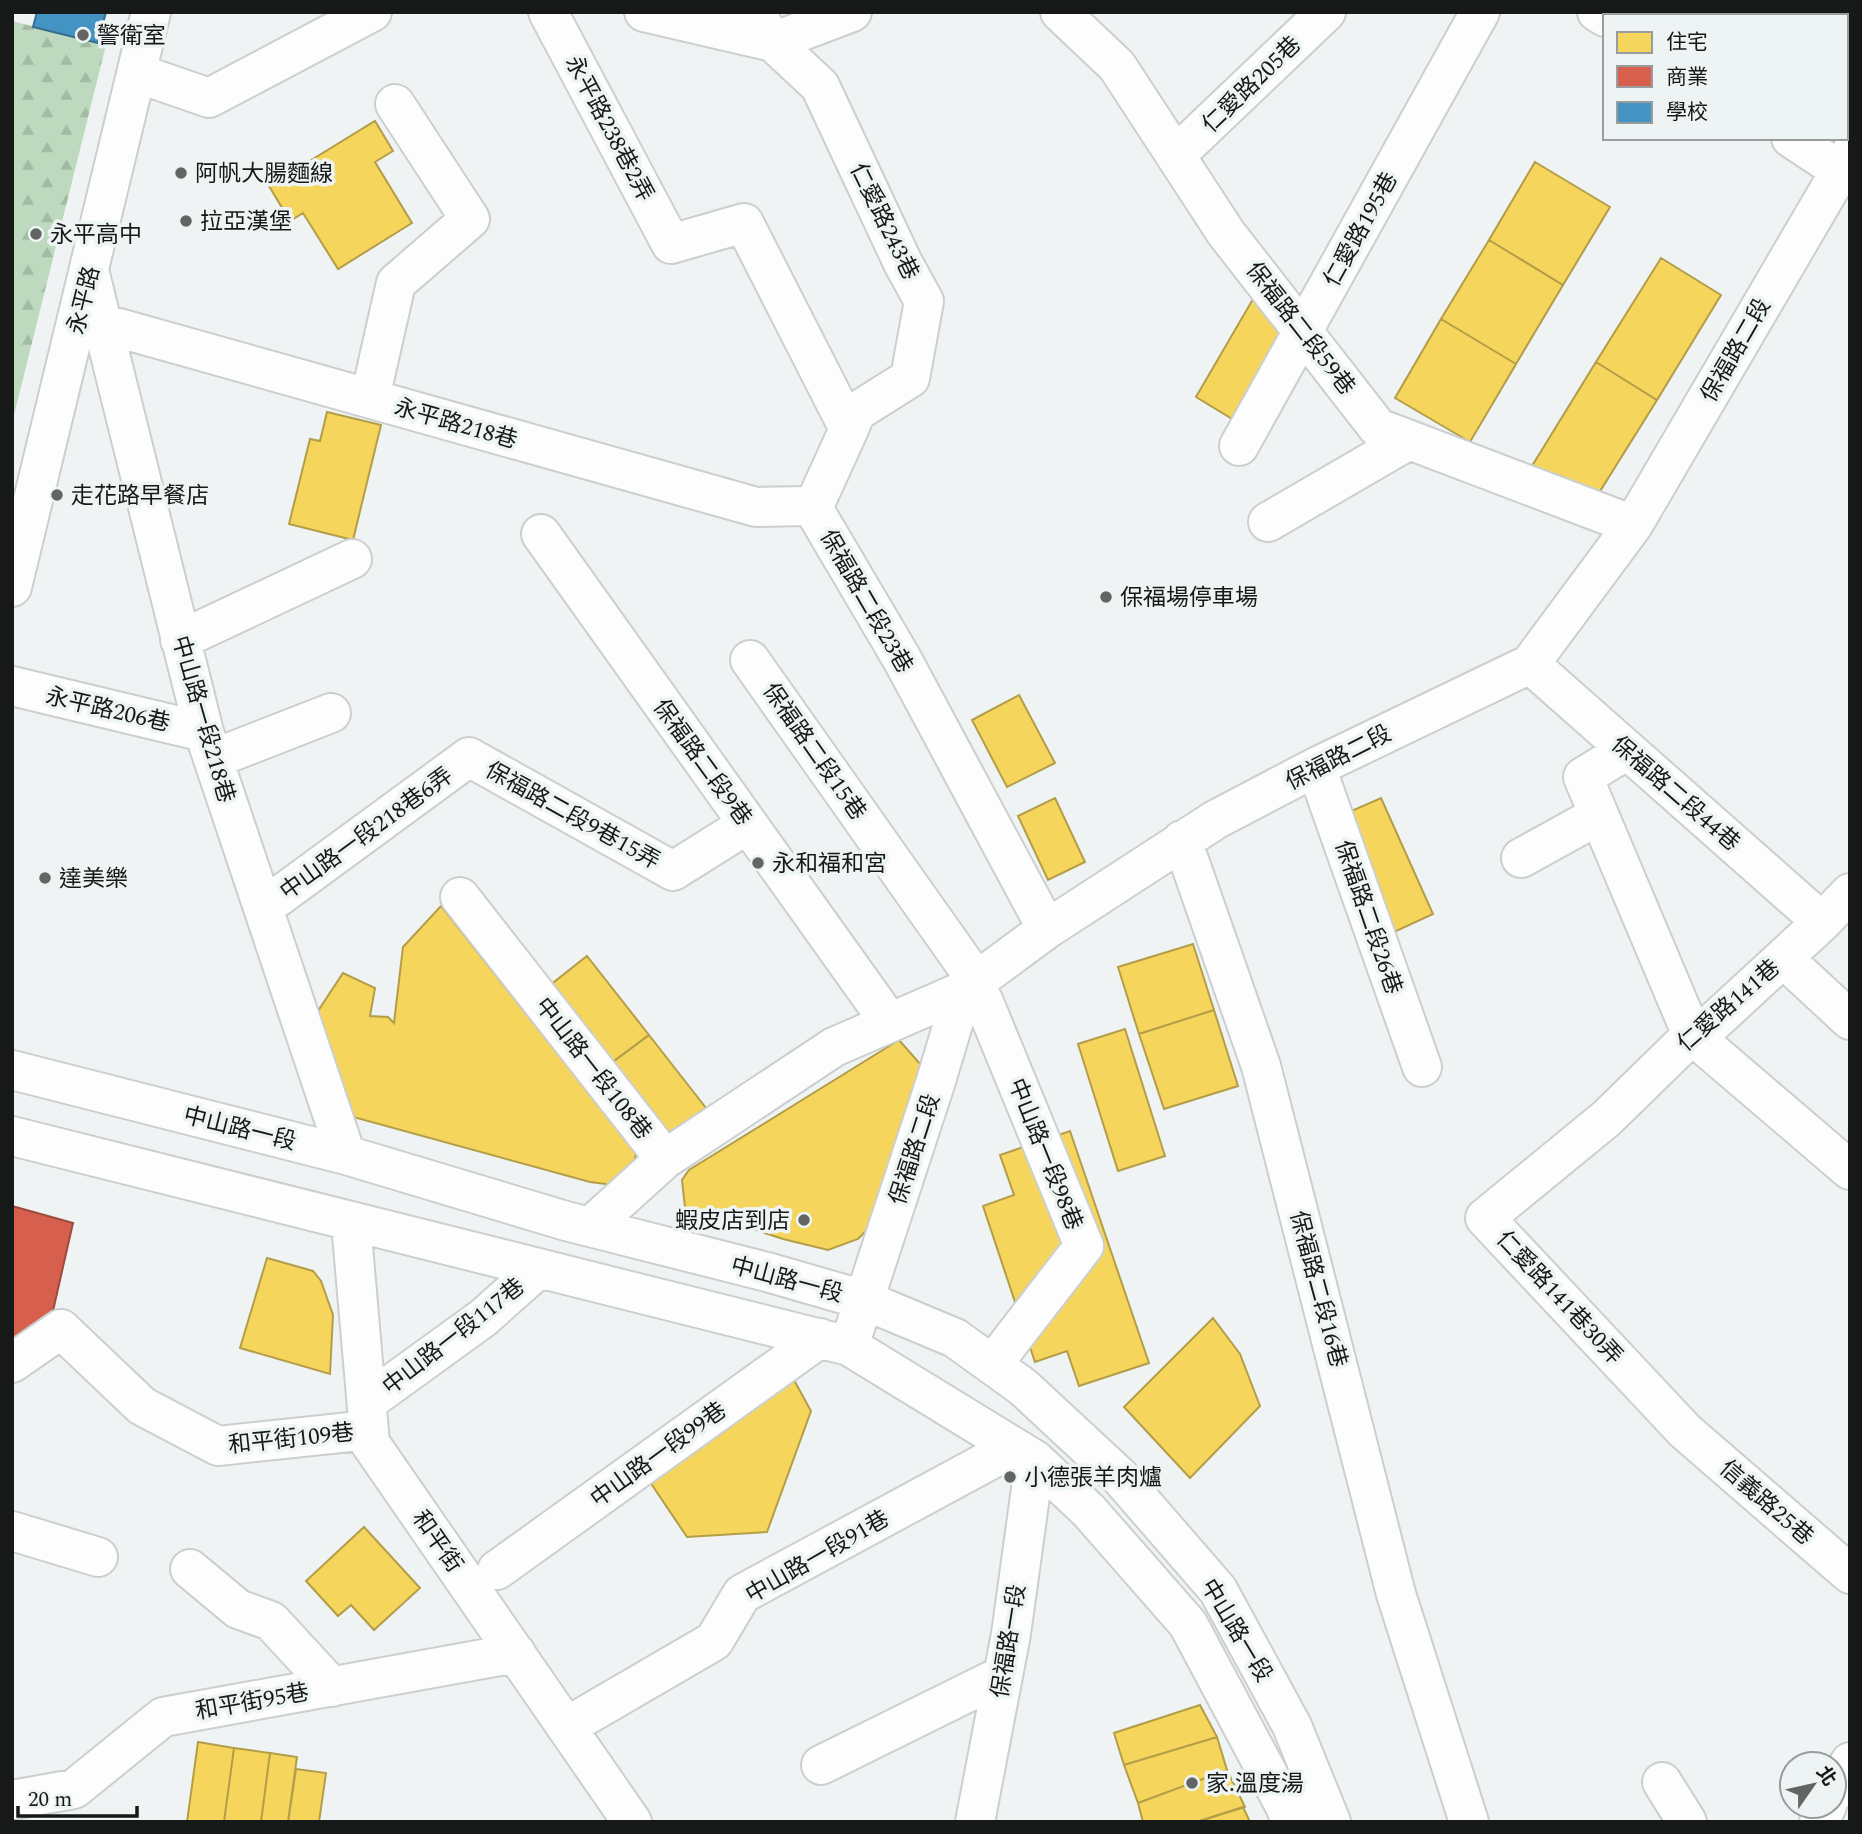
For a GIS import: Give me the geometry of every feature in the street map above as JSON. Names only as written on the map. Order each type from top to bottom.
[{"type":"street","name":"永平路","points":[[12,587],[90,274],[151,12]]},
{"type":"street","points":[[137,73],[209,98],[372,12]]},
{"type":"street","name":"永平路238巷2弄","points":[[548,12],[671,244],[744,223],[849,429]]},
{"type":"street","points":[[644,12],[764,27],[852,12]]},
{"type":"street","name":"保福路二段59巷","points":[[1060,12],[1118,66],[1226,233],[1378,428],[1633,525]]},
{"type":"street","name":"仁愛路205巷","points":[[1176,155],[1326,12]]},
{"type":"street","name":"仁愛路195巷","points":[[1239,446],[1480,12]]},
{"type":"street","name":"仁愛路243巷","points":[[764,27],[820,86],[924,301],[910,378],[856,412],[849,429]]},
{"type":"street","points":[[370,398],[396,283],[470,219],[395,104]]},
{"type":"street","points":[[1795,140],[1847,167]]},
{"type":"street","name":"保福路二段","points":[[834,1342],[864,1300],[935,1084],[974,990],[1048,929],[1182,840],[1209,808],[1316,767],[1530,664],[1633,525],[1847,167]]},
{"type":"street","name":"中山路一段218巷","points":[[90,274],[208,746],[346,1155]]},
{"type":"street","name":"永平路218巷","points":[[102,323],[756,507],[813,508]]},
{"type":"street","name":"保福路二段23巷","points":[[849,429],[813,508],[901,659],[1048,929]]},
{"type":"street","points":[[1268,523],[1409,440]]},
{"type":"street","name":"保福路二段9巷","points":[[541,534],[890,1023]]},
{"type":"street","points":[[180,640],[352,559]]},
{"type":"street","name":"保福路二段15巷","points":[[750,660],[974,990]]},
{"type":"street","name":"保福路二段44巷","points":[[1530,664],[1822,922]]},
{"type":"street","name":"永平路206巷","points":[[12,686],[208,746]]},
{"type":"street","points":[[208,746],[331,713]]},
{"type":"street","points":[[1627,750],[1583,777],[1692,1035],[1850,1170]]},
{"type":"street","name":"保福路二段9巷15弄","points":[[470,757],[673,871],[748,824]]},
{"type":"street","name":"中山路一段218巷6弄","points":[[263,908],[470,757]]},
{"type":"street","name":"保福路二段26巷","points":[[1316,767],[1422,1067]]},
{"type":"street","points":[[1521,858],[1599,815]]},
{"type":"street","name":"保福路二段16巷","points":[[1182,840],[1261,1066],[1396,1594],[1469,1822]]},
{"type":"street","name":"仁愛路141巷","points":[[1607,1118],[1692,1035],[1706,1029],[1850,893]]},
{"type":"street","name":"中山路一段108巷","points":[[460,897],[665,1159],[590,1227]]},
{"type":"street","points":[[1783,958],[1850,1020]]},
{"type":"street","points":[[665,1159],[834,1047],[974,990]]},
{"type":"street","name":"中山路一段98巷","points":[[974,990],[1084,1246],[992,1364]]},
{"type":"street","name":"中山路一段","points":[[12,1070],[346,1155],[590,1227],[767,1272],[864,1300],[955,1338],[1023,1387],[1120,1477],[1218,1590],[1292,1726],[1331,1822]]},
{"type":"street","name":"仁愛路141巷30弄","points":[[1607,1118],[1485,1218],[1685,1431]]},
{"type":"street","name":"中山路一段","points":[[12,1136],[834,1342],[1024,1454],[1089,1511],[1188,1625],[1291,1822]]},
{"type":"street","name":"和平街","points":[[351,1223],[370,1443],[632,1822]]},
{"type":"street","name":"中山路一段117巷","points":[[368,1416],[538,1269]]},
{"type":"street","name":"和平街109巷","points":[[12,1363],[61,1329],[142,1406],[218,1446],[368,1416]]},
{"type":"street","name":"中山路一段99巷","points":[[497,1570],[834,1342]]},
{"type":"street","name":"信義路25巷","points":[[1685,1431],[1850,1574]]},
{"type":"street","name":"保福路一段","points":[[975,1822],[1003,1675],[1024,1454]]},
{"type":"street","name":"中山路一段91巷","points":[[566,1727],[714,1640],[742,1594],[1024,1454]]},
{"type":"street","points":[[12,1531],[98,1557]]},
{"type":"street","points":[[190,1570],[238,1609],[271,1620],[332,1687]]},
{"type":"street","name":"和平街95巷","points":[[12,1800],[74,1789],[163,1717],[516,1653]]},
{"type":"street","points":[[821,1765],[1003,1675]]},
{"type":"street","points":[[1662,1782],[1687,1822]]},
{"type":"green space","name":"永平高中","points":[[12,21],[106,45],[12,423]]},
{"type":"building: 住宅","points":[[375,121],[393,151],[375,162],[412,223],[338,269],[303,213],[290,221],[269,186]]},
{"type":"building: 住宅","points":[[1535,162],[1610,207],[1563,285],[1489,240]]},
{"type":"building: 住宅","points":[[1489,240],[1563,285],[1516,364],[1441,319]]},
{"type":"building: 住宅","points":[[1661,258],[1721,295],[1657,400],[1596,362]]},
{"type":"building: 住宅","points":[[1253,299],[1297,324],[1239,423],[1196,397]]},
{"type":"building: 住宅","points":[[1441,319],[1516,364],[1470,442],[1395,398]]},
{"type":"building: 住宅","points":[[1596,362],[1657,400],[1592,504],[1532,466]]},
{"type":"building: 住宅","points":[[327,412],[381,425],[353,540],[289,524],[310,439],[320,441]]},
{"type":"building: 住宅","points":[[1019,695],[1055,763],[1007,787],[972,720]]},
{"type":"building: 住宅","points":[[1055,798],[1085,862],[1048,880],[1018,816]]},
{"type":"building: 住宅","points":[[1381,798],[1433,914],[1392,933],[1340,816]]},
{"type":"building: 住宅","points":[[441,906],[636,1153],[629,1187],[590,1182],[335,1112],[316,1014],[343,973],[375,988],[370,1016],[388,1017],[394,1023],[403,947]]},
{"type":"building: 住宅","points":[[1193,944],[1214,1010],[1139,1034],[1118,967]]},
{"type":"building: 住宅","points":[[587,956],[649,1035],[610,1064],[549,986]]},
{"type":"building: 住宅","points":[[1214,1010],[1238,1086],[1164,1109],[1139,1034]]},
{"type":"building: 住宅","points":[[1125,1029],[1165,1156],[1118,1171],[1078,1044]]},
{"type":"building: 住宅","points":[[649,1035],[706,1108],[668,1137],[610,1064]]},
{"type":"building: 住宅","points":[[899,1040],[921,1065],[875,1222],[858,1239],[828,1250],[783,1239],[685,1207],[682,1180],[689,1170]]},
{"type":"building: 住宅","points":[[1070,1131],[1149,1363],[1079,1386],[1067,1351],[1035,1362],[983,1206],[1014,1195],[1000,1155]]},
{"type":"building: 住宅","points":[[267,1258],[313,1271],[321,1281],[333,1315],[330,1374],[240,1348]]},
{"type":"building: 住宅","points":[[1213,1318],[1240,1354],[1260,1406],[1190,1478],[1124,1407]]},
{"type":"building: 住宅","points":[[794,1380],[811,1411],[767,1532],[687,1537],[648,1479]]},
{"type":"building: 住宅","points":[[364,1527],[420,1588],[374,1630],[351,1605],[338,1616],[306,1581]]},
{"type":"building: 住宅","points":[[1200,1705],[1217,1737],[1124,1765],[1114,1733]]},
{"type":"building: 住宅","points":[[1217,1737],[1227,1770],[1138,1803],[1124,1765]]},
{"type":"building: 住宅","points":[[198,1742],[234,1748],[224,1822],[187,1822]]},
{"type":"building: 住宅","points":[[234,1748],[270,1753],[261,1822],[224,1822]]},
{"type":"building: 住宅","points":[[270,1753],[297,1757],[288,1822],[261,1822]]},
{"type":"building: 住宅","points":[[296,1769],[326,1773],[319,1822],[288,1822]]},
{"type":"building: 住宅","points":[[1227,1770],[1245,1807],[1197,1822],[1143,1822],[1138,1803]]},
{"type":"building: 住宅","points":[[1243,1807],[1250,1822],[1196,1822]]},
{"type":"building: 商業","points":[[12,1206],[73,1223],[50,1324],[12,1338]]},
{"type":"building: 學校","name":"警衛室","points":[[37,12],[106,12],[98,43],[33,27]]},
{"type":"place","name":"警衛室","points":[[83,35]]},
{"type":"place","name":"阿帆大腸麵線","points":[[181,173]]},
{"type":"place","name":"拉亞漢堡","points":[[186,221]]},
{"type":"place","name":"永平高中","points":[[36,234]]},
{"type":"place","name":"走花路早餐店","points":[[57,495]]},
{"type":"place","name":"保福場停車場","points":[[1106,597]]},
{"type":"place","name":"永和福和宮","points":[[758,863]]},
{"type":"place","name":"達美樂","points":[[45,878]]},
{"type":"place","name":"蝦皮店到店","points":[[804,1220]]},
{"type":"place","name":"小德張羊肉爐","points":[[1010,1477]]},
{"type":"place","name":"家.溫度湯","points":[[1192,1783]]}]
